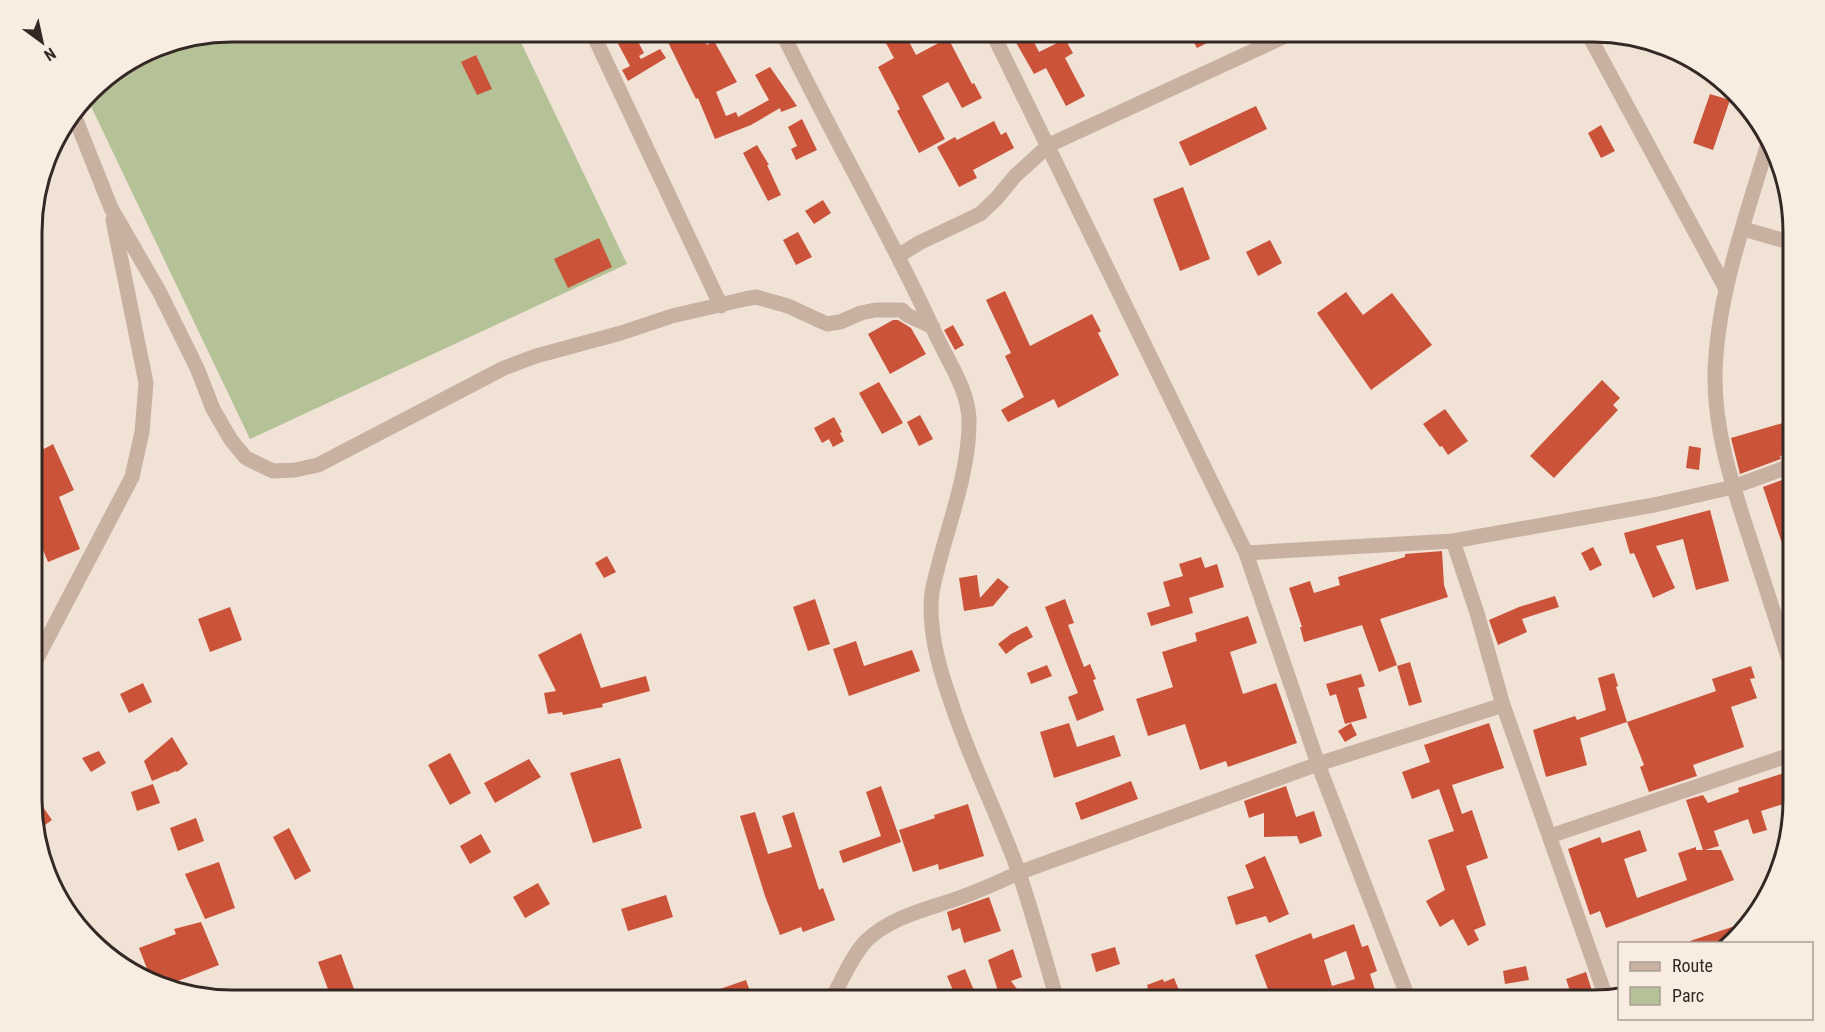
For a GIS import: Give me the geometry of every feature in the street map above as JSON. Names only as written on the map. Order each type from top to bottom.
[{"type":"street","points":[[597,42],[721,306]]},
{"type":"street","points":[[787,42],[898,256],[960,384],[969,417],[968,439],[956,502],[932,592],[931,613],[936,650],[943,680],[967,751],[1018,873],[1055,990]]},
{"type":"street","points":[[997,42],[1246,553],[1318,764],[1405,990]]},
{"type":"street","points":[[898,256],[919,243],[980,214],[1015,176],[1049,145],[1272,42]]},
{"type":"street","points":[[1592,42],[1726,289]]},
{"type":"street","points":[[77,122],[111,208],[159,291],[213,409],[231,440],[246,458],[273,471],[295,470],[324,462],[504,368],[536,356],[621,333],[672,316],[756,297],[799,309],[827,324],[875,310],[902,310],[907,315],[933,327]]},
{"type":"street","points":[[1765,152],[1726,289],[1717,347],[1716,402],[1718,424],[1733,487],[1783,641]]},
{"type":"street","points":[[42,649],[132,477],[142,432],[146,383],[111,208]]},
{"type":"street","points":[[1743,229],[1783,240]]},
{"type":"street","points":[[1246,553],[1453,541],[1654,505],[1733,487],[1783,469]]},
{"type":"street","points":[[1453,541],[1478,613],[1503,705],[1604,990]]},
{"type":"street","points":[[837,990],[860,949],[879,930],[902,918],[981,890],[1018,873],[1318,764],[1503,705]]},
{"type":"street","points":[[1550,836],[1783,757]]},
{"type":"green space","points":[[232,42],[521,42],[627,264],[250,439],[91,105],[116,81],[137,67],[183,48],[207,44]]},
{"type":"building","points":[[617,42],[638,42],[644,53],[639,56],[641,59],[660,49],[666,58],[628,81],[622,70],[630,66]]},
{"type":"building","points":[[668,42],[705,42],[707,45],[715,42],[737,82],[716,92],[726,116],[736,112],[738,117],[769,100],[755,75],[770,67],[797,106],[781,112],[780,108],[751,125],[715,139],[698,98],[696,99]]},
{"type":"building","points":[[885,42],[909,42],[916,55],[940,42],[950,42],[982,98],[962,108],[948,82],[922,96],[945,139],[919,153],[878,67],[894,58]]},
{"type":"building","points":[[1016,42],[1034,42],[1039,52],[1059,42],[1067,42],[1073,53],[1065,58],[1085,96],[1066,106],[1046,68],[1034,74]]},
{"type":"building","points":[[1194,42],[1209,42],[1197,48]]},
{"type":"building","points":[[476,55],[492,89],[477,95],[461,62]]},
{"type":"building","points":[[1710,94],[1728,100],[1713,150],[1693,143]]},
{"type":"building","points":[[1256,106],[1267,129],[1190,166],[1179,142]]},
{"type":"building","points":[[802,119],[817,150],[796,160],[791,149],[797,146],[788,127]]},
{"type":"building","points":[[994,121],[1001,135],[1006,132],[1014,148],[973,170],[977,178],[959,187],[937,147],[955,137],[957,140]]},
{"type":"building","points":[[1601,125],[1615,151],[1601,158],[1588,133]]},
{"type":"building","points":[[757,145],[769,165],[767,165],[781,195],[768,201],[743,153]]},
{"type":"building","points":[[1183,187],[1210,259],[1180,271],[1153,199]]},
{"type":"building","points":[[823,200],[831,213],[814,224],[805,211]]},
{"type":"building","points":[[798,232],[812,257],[796,265],[783,240]]},
{"type":"building","points":[[599,238],[612,267],[568,288],[554,259]]},
{"type":"building","points":[[1270,240],[1282,263],[1258,276],[1246,252]]},
{"type":"building","points":[[1005,291],[1030,346],[1092,314],[1101,331],[1098,333],[1119,375],[1058,408],[1054,399],[1008,422],[1001,410],[1024,397],[1005,356],[1011,353],[986,300]]},
{"type":"building","points":[[1346,292],[1363,315],[1392,293],[1432,345],[1371,390],[1317,313]]},
{"type":"building","points":[[893,320],[898,320],[911,328],[926,354],[890,374],[868,334]]},
{"type":"building","points":[[953,325],[964,345],[955,350],[944,330]]},
{"type":"building","points":[[1602,380],[1620,398],[1613,405],[1618,410],[1554,478],[1530,456]]},
{"type":"building","points":[[879,382],[903,423],[882,434],[859,393]]},
{"type":"building","points":[[1445,409],[1468,441],[1448,455],[1423,424]]},
{"type":"building","points":[[920,415],[933,439],[919,446],[907,422]]},
{"type":"building","points":[[834,417],[844,441],[833,447],[829,439],[822,443],[814,428]]},
{"type":"building","points":[[1783,423],[1783,455],[1780,456],[1781,459],[1740,474],[1731,438]]},
{"type":"building","points":[[53,444],[74,490],[59,497],[80,549],[48,562],[42,548],[42,445],[44,449]]},
{"type":"building","points":[[1689,446],[1701,448],[1699,470],[1686,468]]},
{"type":"building","points":[[1783,480],[1783,546],[1763,487]]},
{"type":"building","points":[[1710,510],[1729,581],[1696,590],[1683,539],[1656,546],[1675,588],[1653,598],[1634,553],[1630,554],[1624,533]]},
{"type":"building","points":[[1593,547],[1602,565],[1590,571],[1581,553]]},
{"type":"building","points":[[1442,551],[1444,585],[1448,597],[1380,619],[1397,665],[1379,672],[1362,625],[1304,642],[1300,627],[1302,627],[1289,588],[1310,581],[1314,593],[1340,585],[1338,577],[1405,557],[1405,554]]},
{"type":"building","points":[[607,556],[616,572],[604,578],[595,563]]},
{"type":"building","points":[[1201,557],[1205,568],[1217,564],[1224,587],[1189,598],[1193,613],[1151,626],[1147,613],[1170,606],[1163,582],[1183,576],[1179,564]]},
{"type":"building","points":[[977,575],[980,598],[998,578],[1009,587],[993,606],[964,611],[959,578]]},
{"type":"building","points":[[1555,596],[1559,607],[1522,619],[1527,632],[1498,645],[1489,620],[1519,607]]},
{"type":"building","points":[[815,599],[830,644],[808,651],[793,607]]},
{"type":"building","points":[[1065,599],[1074,623],[1068,625],[1084,667],[1090,664],[1104,710],[1077,721],[1068,697],[1078,693],[1045,607]]},
{"type":"building","points":[[230,607],[242,640],[210,652],[198,619]]},
{"type":"building","points":[[1248,616],[1257,643],[1230,652],[1243,694],[1276,683],[1297,743],[1228,767],[1226,761],[1200,770],[1185,724],[1148,736],[1136,699],[1173,687],[1162,652],[1197,641],[1195,633]]},
{"type":"building","points":[[1027,626],[1033,637],[1006,654],[998,644]]},
{"type":"building","points":[[581,633],[601,688],[646,676],[650,691],[602,704],[603,707],[563,715],[562,712],[548,714],[544,693],[556,691],[538,655]]},
{"type":"building","points":[[856,641],[864,666],[912,650],[920,671],[849,696],[833,649]]},
{"type":"building","points":[[1410,662],[1422,702],[1409,706],[1397,666]]},
{"type":"building","points":[[1047,665],[1052,676],[1031,684],[1027,673]]},
{"type":"building","points":[[1751,666],[1755,678],[1750,679],[1757,698],[1731,707],[1744,747],[1693,765],[1697,776],[1649,792],[1640,767],[1644,765],[1627,722],[1716,691],[1712,679]]},
{"type":"building","points":[[1614,673],[1627,722],[1580,738],[1587,765],[1546,777],[1533,730],[1575,716],[1577,720],[1606,710],[1598,678]]},
{"type":"building","points":[[1361,674],[1365,686],[1358,688],[1367,718],[1345,724],[1336,694],[1330,696],[1326,684]]},
{"type":"building","points":[[143,683],[152,702],[129,713],[120,694]]},
{"type":"building","points":[[1069,723],[1077,747],[1114,735],[1121,756],[1054,778],[1040,732]]},
{"type":"building","points":[[1351,723],[1357,735],[1345,742],[1338,731]]},
{"type":"building","points":[[1489,723],[1504,768],[1452,785],[1462,814],[1472,810],[1488,858],[1466,866],[1486,925],[1474,930],[1479,940],[1468,946],[1453,919],[1440,927],[1426,901],[1445,890],[1428,840],[1454,831],[1439,789],[1412,799],[1402,772],[1430,762],[1424,745]]},
{"type":"building","points":[[172,737],[188,764],[177,772],[152,781],[144,761]]},
{"type":"building","points":[[99,751],[106,763],[91,772],[82,758]]},
{"type":"building","points":[[450,753],[471,793],[450,805],[428,765]]},
{"type":"building","points":[[620,758],[642,828],[593,843],[570,773]]},
{"type":"building","points":[[529,759],[541,777],[495,803],[484,783]]},
{"type":"building","points":[[1783,773],[1783,804],[1761,811],[1767,830],[1753,834],[1748,819],[1714,831],[1719,846],[1705,850],[1721,850],[1734,880],[1606,928],[1600,911],[1590,915],[1568,849],[1600,837],[1602,843],[1640,830],[1647,851],[1624,859],[1637,898],[1687,880],[1678,853],[1696,847],[1696,850],[1703,850],[1686,800],[1703,795],[1708,803],[1739,792],[1738,788]]},
{"type":"building","points":[[1131,781],[1138,799],[1081,820],[1075,803]]},
{"type":"building","points":[[153,784],[160,803],[137,811],[131,792]]},
{"type":"building","points":[[881,786],[901,842],[843,863],[839,851],[881,836],[866,792]]},
{"type":"building","points":[[1286,786],[1296,817],[1314,811],[1322,836],[1300,844],[1297,836],[1264,837],[1264,813],[1249,818],[1244,801]]},
{"type":"building","points":[[968,804],[984,856],[939,870],[938,864],[913,872],[899,830]]},
{"type":"building","points":[[42,806],[52,820],[44,826]]},
{"type":"building","points":[[755,812],[768,854],[792,847],[782,816],[794,812],[819,890],[823,888],[835,920],[803,932],[801,927],[780,935],[740,816]]},
{"type":"building","points":[[196,818],[204,841],[178,851],[170,828]]},
{"type":"building","points":[[289,828],[311,871],[295,880],[273,837]]},
{"type":"building","points":[[481,834],[491,852],[470,864],[460,846]]},
{"type":"building","points":[[1265,856],[1289,914],[1269,923],[1266,916],[1236,925],[1227,897],[1254,888],[1245,865]]},
{"type":"building","points":[[219,862],[235,908],[205,919],[185,874]]},
{"type":"building","points":[[538,883],[550,904],[525,918],[513,897]]},
{"type":"building","points":[[666,895],[673,917],[628,931],[621,909]]},
{"type":"building","points":[[989,897],[1001,931],[964,943],[960,928],[952,931],[947,912]]},
{"type":"building","points":[[201,922],[219,965],[176,982],[148,970],[139,948],[176,934],[174,929]]},
{"type":"building","points":[[1354,924],[1362,947],[1368,945],[1377,971],[1370,974],[1375,990],[1268,990],[1255,955],[1311,933],[1313,939]],"holes":[[[1346,951],[1355,979],[1332,986],[1324,960]]]},
{"type":"building","points":[[1734,926],[1719,942],[1690,941]]},
{"type":"building","points":[[1115,947],[1120,964],[1096,972],[1091,954]]},
{"type":"building","points":[[1013,949],[1022,977],[1011,981],[1018,990],[998,990],[988,960]]},
{"type":"building","points":[[341,954],[354,990],[328,990],[318,962]]},
{"type":"building","points":[[1526,966],[1529,980],[1505,984],[1503,971]]},
{"type":"building","points":[[965,969],[974,990],[953,990],[947,976]]},
{"type":"building","points":[[1586,972],[1592,990],[1570,990],[1566,979]]},
{"type":"building","points":[[1174,978],[1179,990],[1143,990],[1148,988],[1147,985],[1163,979],[1164,982]]},
{"type":"building","points":[[746,980],[750,990],[717,990]]}]
